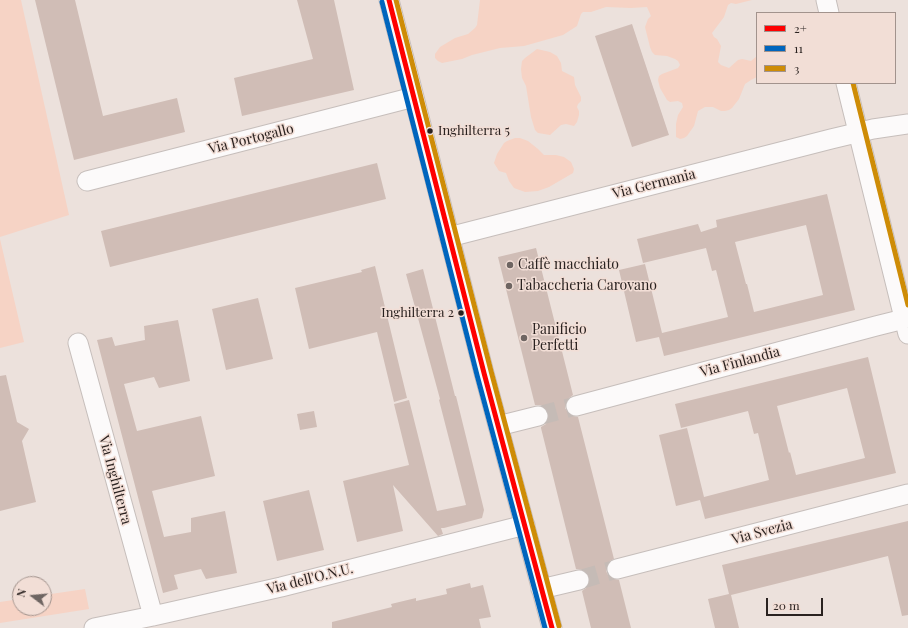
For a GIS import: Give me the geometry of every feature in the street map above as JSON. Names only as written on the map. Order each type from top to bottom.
[{"type":"street","points":[[389,0],[498,426],[552,628]]},
{"type":"street","points":[[826,0],[829,12]]},
{"type":"street","points":[[846,84],[906,327]]},
{"type":"street","name":"Via Portogallo","points":[[87,181],[414,97]]},
{"type":"street","name":"Via Germania","points":[[449,237],[808,144],[873,129],[908,124]]},
{"type":"street","name":"Via Finlandia","points":[[576,406],[876,326],[906,327]]},
{"type":"street","name":"Via Inghilterra","points":[[78,343],[153,616]]},
{"type":"street","points":[[498,426],[538,416]]},
{"type":"street","name":"Via Svezia","points":[[617,569],[908,494]]},
{"type":"street","name":"Via dell'O.N.U.","points":[[94,628],[281,587],[525,526]]},
{"type":"street","points":[[541,589],[579,580]]},
{"type":"shaded area","points":[[0,0],[21,0],[69,215],[0,237]]},
{"type":"shaded area","points":[[480,0],[752,0],[736,4],[731,3],[728,5],[724,17],[712,33],[721,46],[718,62],[729,68],[738,60],[742,59],[751,61],[756,57],[756,78],[745,84],[739,99],[729,110],[721,111],[713,107],[705,107],[698,111],[694,126],[687,136],[680,139],[676,137],[676,124],[678,115],[683,107],[682,103],[678,101],[670,102],[667,100],[660,88],[658,80],[659,76],[678,68],[680,65],[675,59],[667,56],[655,55],[652,52],[645,27],[651,16],[647,7],[606,7],[591,12],[583,12],[577,26],[563,35],[524,46],[500,48],[442,63],[435,58],[435,54],[440,47],[455,38],[468,34],[477,25]]},
{"type":"shaded area","points":[[537,49],[550,52],[557,56],[561,63],[562,71],[574,77],[575,85],[581,97],[581,101],[577,107],[579,115],[574,126],[566,124],[561,125],[550,135],[538,133],[535,130],[531,117],[526,86],[522,78],[522,61]]},
{"type":"shaded area","points":[[515,138],[528,141],[544,155],[564,157],[571,162],[574,169],[573,173],[549,187],[538,191],[525,192],[514,188],[506,173],[499,171],[494,163],[497,154],[504,143]]},
{"type":"shaded area","points":[[0,239],[24,342],[0,348]]},
{"type":"shaded area","points":[[85,589],[89,609],[52,615],[52,594]]},
{"type":"shaded area","points":[[12,600],[12,616],[44,616],[0,623],[0,602]]},
{"type":"building","points":[[35,0],[75,0],[103,116],[177,98],[185,132],[74,160]]},
{"type":"building","points":[[297,0],[334,0],[354,90],[242,116],[234,78],[313,59]]},
{"type":"building","points":[[632,24],[669,135],[632,147],[595,36]]},
{"type":"building","points":[[377,163],[386,199],[110,267],[101,231]]},
{"type":"building","points":[[827,194],[855,310],[664,356],[659,337],[636,342],[619,270],[645,264],[662,333],[728,317],[716,270],[712,271],[706,248],[643,263],[637,239],[698,224],[701,232],[717,227],[716,220]],"holes":[[[806,225],[823,295],[754,312],[735,242]]]},
{"type":"building","points":[[536,248],[573,395],[568,399],[565,408],[569,414],[578,417],[614,559],[610,561],[606,571],[609,577],[619,580],[631,628],[591,628],[582,591],[589,584],[590,577],[583,570],[576,569],[541,428],[546,424],[549,414],[546,408],[541,405],[535,405],[498,257]]},
{"type":"building","points":[[375,266],[407,398],[394,402],[377,332],[309,349],[295,288],[362,272],[361,270]]},
{"type":"building","points":[[423,269],[484,510],[482,518],[441,528],[443,534],[438,536],[393,485],[403,531],[357,542],[343,481],[409,465],[394,404],[409,400],[437,511],[466,505],[439,400],[440,399],[406,274]]},
{"type":"building","points":[[258,298],[273,359],[226,370],[212,309]]},
{"type":"building","points":[[178,320],[190,381],[159,388],[154,377],[124,384],[137,431],[201,416],[215,476],[152,491],[164,537],[191,532],[191,518],[225,511],[237,573],[206,579],[201,569],[174,575],[178,589],[163,593],[97,340],[112,337],[115,346],[145,340],[144,326]]},
{"type":"building","points":[[868,357],[896,473],[705,519],[700,500],[676,506],[659,435],[687,428],[704,497],[769,480],[758,433],[754,434],[748,411],[681,428],[675,404]],"holes":[[[847,388],[865,458],[796,475],[777,406]]]},
{"type":"building","points":[[6,375],[17,422],[29,429],[22,441],[36,502],[0,511],[0,376]]},
{"type":"building","points":[[314,411],[317,427],[300,430],[297,414]]},
{"type":"building","points":[[309,490],[324,550],[277,561],[263,501]]},
{"type":"building","points":[[908,521],[908,615],[902,616],[888,556],[731,595],[739,628],[715,628],[708,599],[729,594],[722,565]]},
{"type":"building","points":[[470,583],[471,588],[483,585],[491,617],[479,619],[481,628],[332,628],[332,622],[392,607],[391,604],[416,598],[416,601],[447,594],[446,589]]},
{"type":"tunnel","points":[[538,416],[576,406]]},
{"type":"tunnel","points":[[579,580],[617,569]]},
{"type":"transit line","name":"2+","points":[[389,0],[484,373],[552,628]]},
{"type":"transit line","name":"3","points":[[396,0],[491,371],[559,626]]},
{"type":"transit line","name":"11","points":[[382,2],[477,375],[545,628]]},
{"type":"transit line","name":"3","points":[[853,84],[908,305]]},
{"type":"place","name":"Inghilterra 5","points":[[430,131]]},
{"type":"place","name":"Caffè macchiato","points":[[510,265]]},
{"type":"place","name":"Tabaccheria Carovano","points":[[509,286]]},
{"type":"place","name":"Inghilterra 2","points":[[461,313]]},
{"type":"place","name":"Panificio Perfetti","points":[[524,338]]}]
